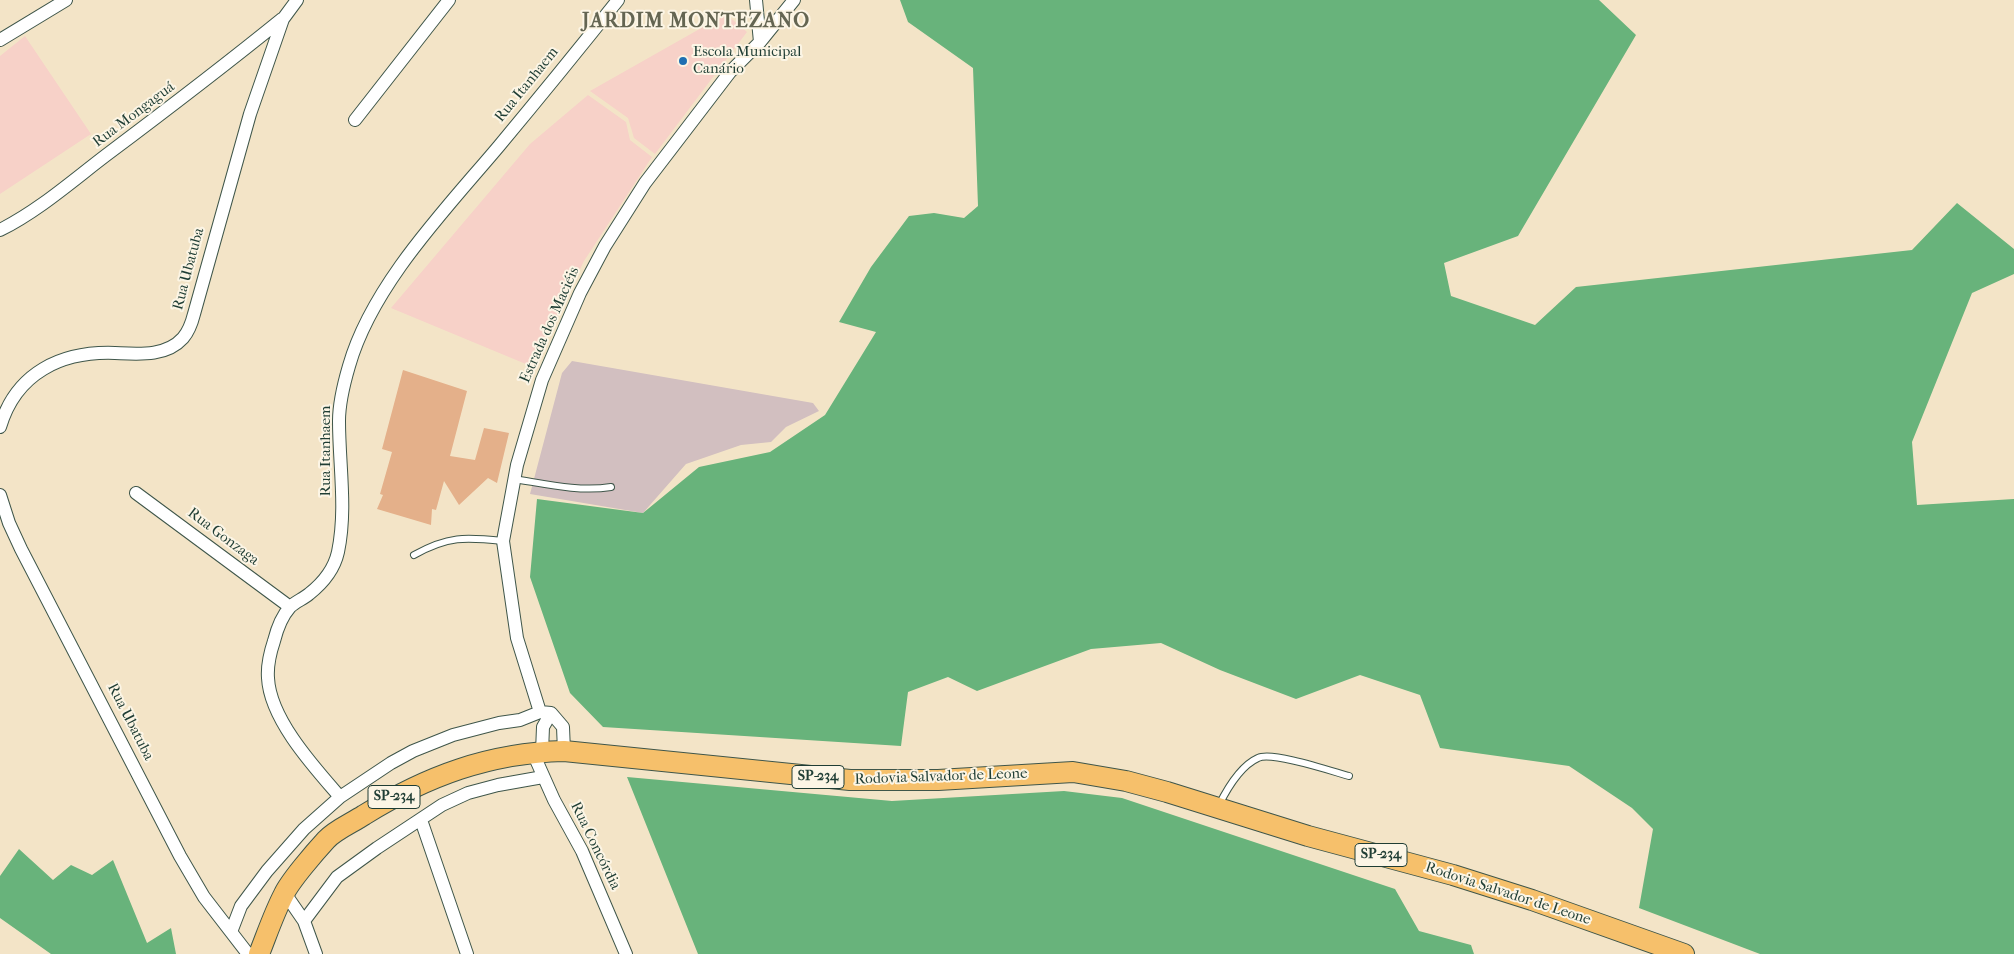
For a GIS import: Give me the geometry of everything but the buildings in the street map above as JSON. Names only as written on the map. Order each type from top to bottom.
[{"type":"main road","name":"Rodovia Salvador de Leone","points":[[259,954],[284,892],[327,838],[408,789],[472,764],[537,753],[564,751],[850,780],[938,780],[1072,772],[1126,781],[1167,792],[1217,809],[1515,894],[1684,954]]},
{"type":"street","points":[[0,40],[66,0]]},
{"type":"street","name":"Rua Ubatuba","points":[[0,427],[13,398],[30,378],[62,359],[85,354],[143,354],[160,351],[175,345],[184,338],[189,330],[194,314],[238,153],[283,19],[297,0]]},
{"type":"street","points":[[355,120],[449,0]]},
{"type":"street","name":"Rua Itanhaem","points":[[340,796],[280,718],[271,697],[268,677],[269,656],[277,628],[290,607],[310,594],[324,580],[333,567],[337,555],[342,515],[339,420],[349,366],[365,323],[392,280],[446,206],[499,146],[618,0]]},
{"type":"street","points":[[756,0],[760,42]]},
{"type":"street","name":"Estrada dos Maciéis","points":[[564,751],[563,727],[545,712],[517,638],[503,541],[514,479],[527,428],[547,366],[580,294],[605,246],[645,183],[686,128],[730,72],[760,42],[794,0]]},
{"type":"street","name":"Rua Mongaguá","points":[[0,230],[15,222],[62,189],[202,84],[283,19]]},
{"type":"street","name":"Rua Gonzaga","points":[[136,493],[290,607]]},
{"type":"street","name":"Rua Ubatuba","points":[[0,495],[9,523],[21,549],[180,856],[204,897],[248,954]]},
{"type":"street","points":[[231,932],[241,906],[267,871],[304,829],[340,796],[391,763],[413,751],[454,735],[499,723],[520,720],[545,712],[537,753]]},
{"type":"street","name":"Rua Concórdia","points":[[537,753],[544,777],[582,851],[626,954]]},
{"type":"street","points":[[304,921],[337,877],[442,805],[468,794],[498,785],[544,777]]},
{"type":"street","points":[[421,820],[467,954]]},
{"type":"street","points":[[284,892],[304,921],[316,954]]},
{"type":"lane","points":[[514,479],[569,488],[600,489],[611,487]]},
{"type":"lane","points":[[414,555],[440,542],[452,539],[481,538],[503,541]]},
{"type":"lane","points":[[1217,809],[1228,786],[1245,768],[1259,757],[1275,757],[1349,776]]},
{"type":"shaded area","name":"Escola Municipal Canário","points":[[726,14],[747,32],[655,154],[634,138],[628,118],[590,91]]},
{"type":"shaded area","points":[[25,36],[91,134],[0,194],[0,56]]},
{"type":"shaded area","points":[[588,95],[626,122],[630,140],[652,157],[584,261],[533,367],[391,308],[530,144]]},
{"type":"shaded area","points":[[572,361],[813,403],[819,411],[786,427],[771,442],[741,445],[686,464],[643,513],[530,494],[562,373]]},
{"type":"green space","points":[[900,0],[1599,0],[1636,35],[1518,236],[1444,263],[1451,296],[1535,325],[1576,287],[1912,250],[1957,203],[2014,249],[2014,274],[1972,293],[1912,442],[1917,505],[2014,499],[2014,954],[1760,954],[1639,908],[1653,829],[1632,808],[1569,766],[1440,748],[1420,695],[1360,675],[1296,699],[1220,670],[1161,643],[1091,649],[977,691],[948,677],[908,692],[901,746],[603,727],[570,693],[530,577],[537,499],[643,513],[699,467],[770,452],[825,415],[876,332],[839,322],[871,267],[909,216],[934,213],[964,218],[978,206],[973,68],[908,22]]},
{"type":"green space","points":[[627,777],[892,801],[1064,791],[1122,798],[1395,889],[1419,931],[1471,945],[1474,954],[698,954]]},
{"type":"green space","points":[[19,849],[53,880],[71,865],[92,875],[113,860],[147,943],[171,928],[176,954],[51,954],[0,918],[0,876]]},
{"type":"place","name":"Escola Municipal Canário","points":[[683,61]]},
{"type":"district","name":"JARDIM MONTEZANO","points":[[696,22]]}]
